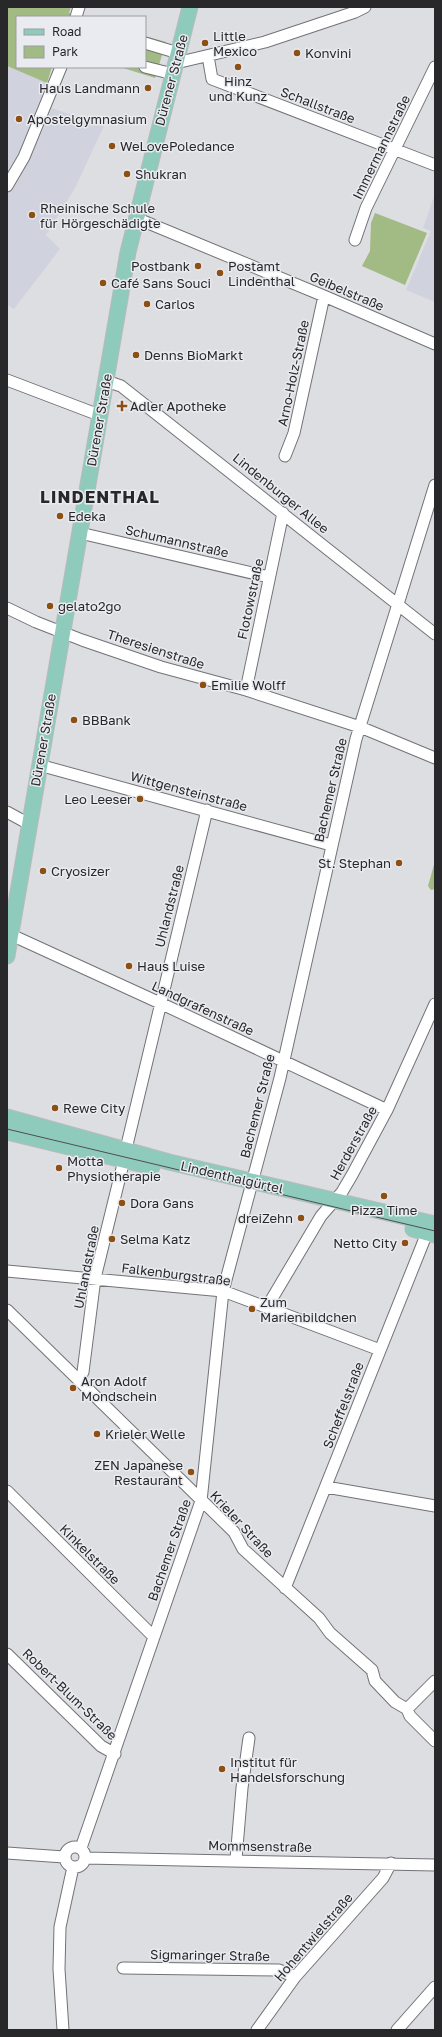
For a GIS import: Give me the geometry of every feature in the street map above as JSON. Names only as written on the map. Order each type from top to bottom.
[{"type":"main road","name":"Dürener Straße","points":[[7,956],[9,934],[136,218],[190,7]]},
{"type":"main road","name":"Lindenthalgürtel","points":[[7,1117],[125,1155]]},
{"type":"main road","name":"Lindenthalgürtel","points":[[7,1132],[169,1162],[250,1186],[432,1230]]},
{"type":"street","points":[[146,66],[176,63],[265,42],[365,7]]},
{"type":"street","points":[[146,44],[176,63]]},
{"type":"street","name":"Schallstraße","points":[[208,56],[212,79],[435,164]]},
{"type":"street","name":"Immermannstraße","points":[[355,240],[366,208],[435,67]]},
{"type":"street","points":[[7,186],[24,157],[61,68]]},
{"type":"street","name":"Geibelstraße","points":[[136,218],[435,344]]},
{"type":"street","name":"Arno-Holz-Straße","points":[[286,456],[294,433],[324,296]]},
{"type":"street","points":[[7,380],[100,415]]},
{"type":"street","name":"Lindenburger Allee","points":[[106,381],[121,386],[435,634]]},
{"type":"street","name":"Bachemer Straße","points":[[83,1853],[154,1637],[201,1501],[223,1291],[280,1078],[360,727],[435,485]]},
{"type":"street","name":"Flotowstraße","points":[[246,690],[283,513]]},
{"type":"street","name":"Schumannstraße","points":[[80,533],[269,577]]},
{"type":"street","name":"Theresienstraße","points":[[7,608],[62,632],[161,667],[246,690],[360,727],[435,758]]},
{"type":"street","name":"Wittgensteinstraße","points":[[39,765],[332,845]]},
{"type":"street","name":"Uhlandstraße","points":[[79,1379],[83,1372],[96,1278],[207,810]]},
{"type":"street","points":[[7,812],[29,824]]},
{"type":"street","name":"Landgrafenstraße","points":[[9,934],[387,1110]]},
{"type":"street","name":"Herderstraße","points":[[267,1307],[331,1205],[350,1180],[387,1110],[435,1004]]},
{"type":"street","name":"Scheffelstraße","points":[[285,1588],[380,1350],[432,1230]]},
{"type":"street","name":"Falkenburgstraße","points":[[7,1271],[96,1278],[223,1291],[380,1350]]},
{"type":"street","name":"Krieler Straße","points":[[7,1310],[234,1532],[243,1548],[318,1618],[330,1633],[372,1670],[375,1682],[395,1702],[407,1709],[410,1716],[435,1741]]},
{"type":"street","points":[[326,1487],[435,1506]]},
{"type":"street","name":"Kinkelstraße","points":[[7,1491],[154,1637]]},
{"type":"street","name":"Robert-Blum-Straße","points":[[7,1654],[101,1746],[115,1754]]},
{"type":"street","points":[[407,1709],[435,1681]]},
{"type":"street","points":[[236,1859],[242,1788],[249,1738]]},
{"type":"street","points":[[71,1847],[83,1853],[80,1866],[73,1867],[67,1863],[64,1857],[66,1851],[71,1847]]},
{"type":"street","points":[[7,1853],[64,1857]]},
{"type":"street","name":"Mommsenstraße","points":[[83,1853],[435,1865]]},
{"type":"street","name":"Hohentwielstraße","points":[[257,2030],[295,1977],[383,1878],[391,1863]]},
{"type":"street","points":[[63,2030],[59,1969],[60,1927],[73,1867]]},
{"type":"street","name":"Sigmaringer Straße","points":[[122,1968],[279,1970],[295,1977]]},
{"type":"street","points":[[397,2030],[435,1987]]},
{"type":"shaded area","name":"Apostelgymnasium","points":[[7,66],[47,83],[17,156],[7,173]]},
{"type":"shaded area","name":"Rheinische Schule für Hörgeschädigte","points":[[52,108],[104,126],[76,186],[46,235],[60,249],[14,309],[7,305],[7,195],[31,157]]},
{"type":"shaded area","points":[[435,194],[435,302],[406,290],[431,231],[423,228]]},
{"type":"green space","points":[[7,7],[71,7],[69,13],[79,16],[16,16],[16,68],[52,68],[47,83],[7,66]]},
{"type":"green space","points":[[146,36],[166,42],[155,78],[123,68],[146,68]]},
{"type":"green space","points":[[375,213],[427,233],[405,285],[362,266],[370,251],[371,223]]},
{"type":"green space","points":[[435,861],[435,889],[431,890],[428,886]]},
{"type":"tram line","points":[[7,1129],[435,1231]]},
{"type":"place","name":"Little Mexico","points":[[205,43]]},
{"type":"place","name":"Konvini","points":[[297,53]]},
{"type":"place","name":"Hinz und Kunz","points":[[238,67]]},
{"type":"place","name":"Haus Landmann","points":[[148,88]]},
{"type":"place","name":"Apostelgymnasium","points":[[19,119]]},
{"type":"place","name":"WeLovePoledance","points":[[112,146]]},
{"type":"place","name":"Shukran","points":[[127,174]]},
{"type":"place","name":"Rheinische Schule für Hörgeschädigte","points":[[32,215]]},
{"type":"place","name":"Postbank","points":[[198,266]]},
{"type":"place","name":"Postamt Lindenthal","points":[[220,273]]},
{"type":"place","name":"Café Sans Souci","points":[[103,283]]},
{"type":"place","name":"Carlos","points":[[147,304]]},
{"type":"place","name":"Denns BioMarkt","points":[[136,355]]},
{"type":"place","name":"Adler Apotheke","points":[[122,406]]},
{"type":"place","name":"Edeka","points":[[60,516]]},
{"type":"place","name":"gelato2go","points":[[50,606]]},
{"type":"place","name":"Emilie Wolff","points":[[203,685]]},
{"type":"place","name":"BBBank","points":[[74,720]]},
{"type":"place","name":"Leo Leeser","points":[[140,799]]},
{"type":"place","name":"St. Stephan","points":[[399,863]]},
{"type":"place","name":"Cryosizer","points":[[43,871]]},
{"type":"place","name":"Haus Luise","points":[[129,966]]},
{"type":"place","name":"Rewe City","points":[[55,1108]]},
{"type":"place","name":"Motta Physiotherapie","points":[[59,1168]]},
{"type":"place","name":"Pizza Time","points":[[384,1196]]},
{"type":"place","name":"Dora Gans","points":[[122,1203]]},
{"type":"place","name":"dreiZehn","points":[[301,1218]]},
{"type":"place","name":"Selma Katz","points":[[112,1239]]},
{"type":"place","name":"Netto City","points":[[405,1243]]},
{"type":"place","name":"Zum Marienbildchen","points":[[252,1309]]},
{"type":"place","name":"Aron Adolf Mondschein","points":[[73,1388]]},
{"type":"place","name":"Krieler Welle","points":[[97,1434]]},
{"type":"place","name":"ZEN Japanese Restaurant","points":[[191,1472]]},
{"type":"place","name":"Institut für Handelsforschung","points":[[222,1769]]},
{"type":"district","name":"LINDENTHAL","points":[[100,496]]}]
